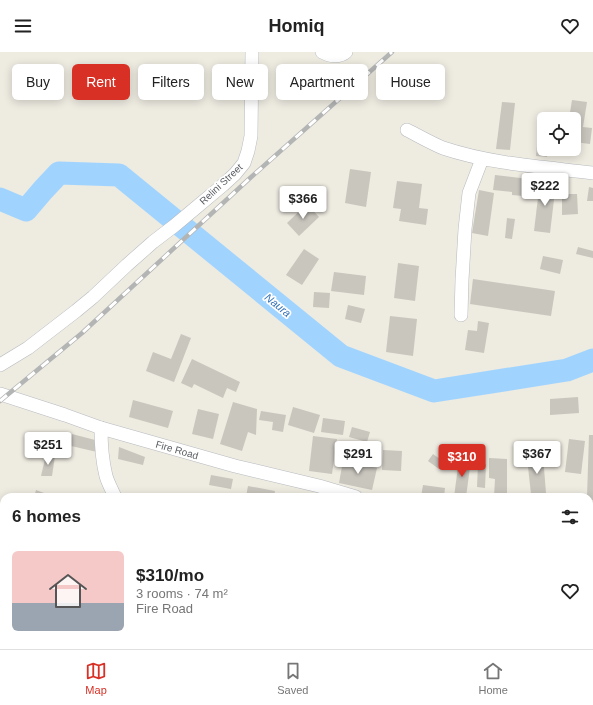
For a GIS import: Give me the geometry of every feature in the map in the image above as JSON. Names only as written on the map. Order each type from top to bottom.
[{"type":"street","name":"Relini Street","points":[[0,365],[28,348],[94,297],[137,255],[223,185],[244,164],[251,136],[252,52]]},
{"type":"street","points":[[322,52],[329,56],[336,56],[345,53]]},
{"type":"street","points":[[408,130],[441,147],[482,159],[511,164],[593,173]]},
{"type":"street","points":[[461,315],[464,236],[469,193],[482,159]]},
{"type":"street","name":"Fire Road","points":[[0,394],[101,428],[235,466],[343,493]]},
{"type":"street","points":[[101,428],[105,471],[113,493]]},
{"type":"building","points":[[572,100],[587,102],[583,127],[592,128],[590,144],[581,143],[581,112],[570,112]]},
{"type":"building","points":[[502,102],[515,103],[510,150],[496,149]]},
{"type":"building","points":[[537,145],[537,156],[547,156],[547,157],[536,156]]},
{"type":"building","points":[[350,169],[371,172],[366,207],[345,203]]},
{"type":"building","points":[[495,175],[537,180],[535,197],[512,195],[512,192],[493,190]]},
{"type":"building","points":[[397,181],[422,184],[419,208],[428,209],[426,225],[399,221],[401,209],[393,208]]},
{"type":"building","points":[[540,181],[556,183],[550,233],[534,231]]},
{"type":"building","points":[[589,187],[593,188],[593,201],[587,201]]},
{"type":"building","points":[[479,190],[494,193],[488,236],[472,233]]},
{"type":"building","points":[[562,194],[577,194],[578,214],[562,215]]},
{"type":"building","points":[[307,204],[319,217],[299,236],[287,223]]},
{"type":"building","points":[[507,218],[515,219],[512,239],[505,238]]},
{"type":"building","points":[[578,247],[593,251],[593,258],[576,254]]},
{"type":"building","points":[[304,249],[319,259],[302,285],[286,275]]},
{"type":"building","points":[[543,256],[563,260],[560,274],[540,269]]},
{"type":"building","points":[[398,263],[419,266],[415,301],[394,298]]},
{"type":"building","points":[[334,272],[366,276],[364,295],[331,291]]},
{"type":"building","points":[[473,279],[555,291],[551,316],[470,304]]},
{"type":"building","points":[[314,292],[330,293],[329,308],[313,307]]},
{"type":"building","points":[[348,305],[365,309],[361,323],[345,319]]},
{"type":"building","points":[[390,316],[417,319],[413,356],[386,352]]},
{"type":"building","points":[[478,321],[489,323],[484,353],[465,350],[468,330],[477,331]]},
{"type":"building","points":[[181,334],[191,338],[174,382],[146,371],[153,352],[171,359]]},
{"type":"building","points":[[192,359],[240,382],[236,392],[227,388],[223,398],[194,384],[192,388],[181,383]]},
{"type":"building","points":[[578,397],[579,413],[550,415],[550,399]]},
{"type":"building","points":[[133,400],[173,411],[168,428],[129,417]]},
{"type":"building","points":[[233,402],[257,409],[256,435],[248,432],[242,451],[220,444]]},
{"type":"building","points":[[293,407],[320,415],[314,433],[288,425]]},
{"type":"building","points":[[198,409],[219,414],[213,439],[192,434]]},
{"type":"building","points":[[261,411],[286,415],[283,432],[272,430],[273,422],[259,420]]},
{"type":"building","points":[[323,418],[345,421],[343,435],[321,432]]},
{"type":"building","points":[[352,427],[370,432],[367,442],[349,437]]},
{"type":"building","points":[[72,434],[99,441],[97,452],[67,445]]},
{"type":"building","points":[[589,435],[593,435],[593,493],[587,493]]},
{"type":"building","points":[[313,436],[337,439],[332,474],[309,471]]},
{"type":"building","points":[[569,439],[585,441],[581,474],[565,472]]},
{"type":"building","points":[[119,447],[145,457],[143,465],[118,459]]},
{"type":"building","points":[[383,450],[402,451],[401,471],[382,470]]},
{"type":"building","points":[[433,454],[444,462],[439,469],[428,461]]},
{"type":"building","points":[[46,455],[55,456],[52,476],[41,476]]},
{"type":"building","points":[[543,456],[546,493],[531,493],[527,458]]},
{"type":"building","points":[[489,458],[507,459],[507,493],[494,493],[495,479],[489,478]]},
{"type":"building","points":[[459,459],[471,460],[467,493],[455,493]]},
{"type":"building","points":[[343,461],[377,468],[372,490],[339,483]]},
{"type":"building","points":[[478,464],[486,464],[485,488],[477,487]]},
{"type":"building","points":[[211,475],[233,479],[231,489],[209,485]]},
{"type":"building","points":[[423,485],[445,488],[444,493],[422,493]]},
{"type":"building","points":[[248,486],[275,491],[275,493],[247,493]]},
{"type":"building","points":[[36,490],[44,493],[35,493]]},
{"type":"waterway","name":"Naura","points":[[0,199],[26,210],[59,173],[119,175],[341,356],[434,391],[567,370],[593,360]]},
{"type":"railway","points":[[0,401],[82,333],[249,179],[392,52]]}]
